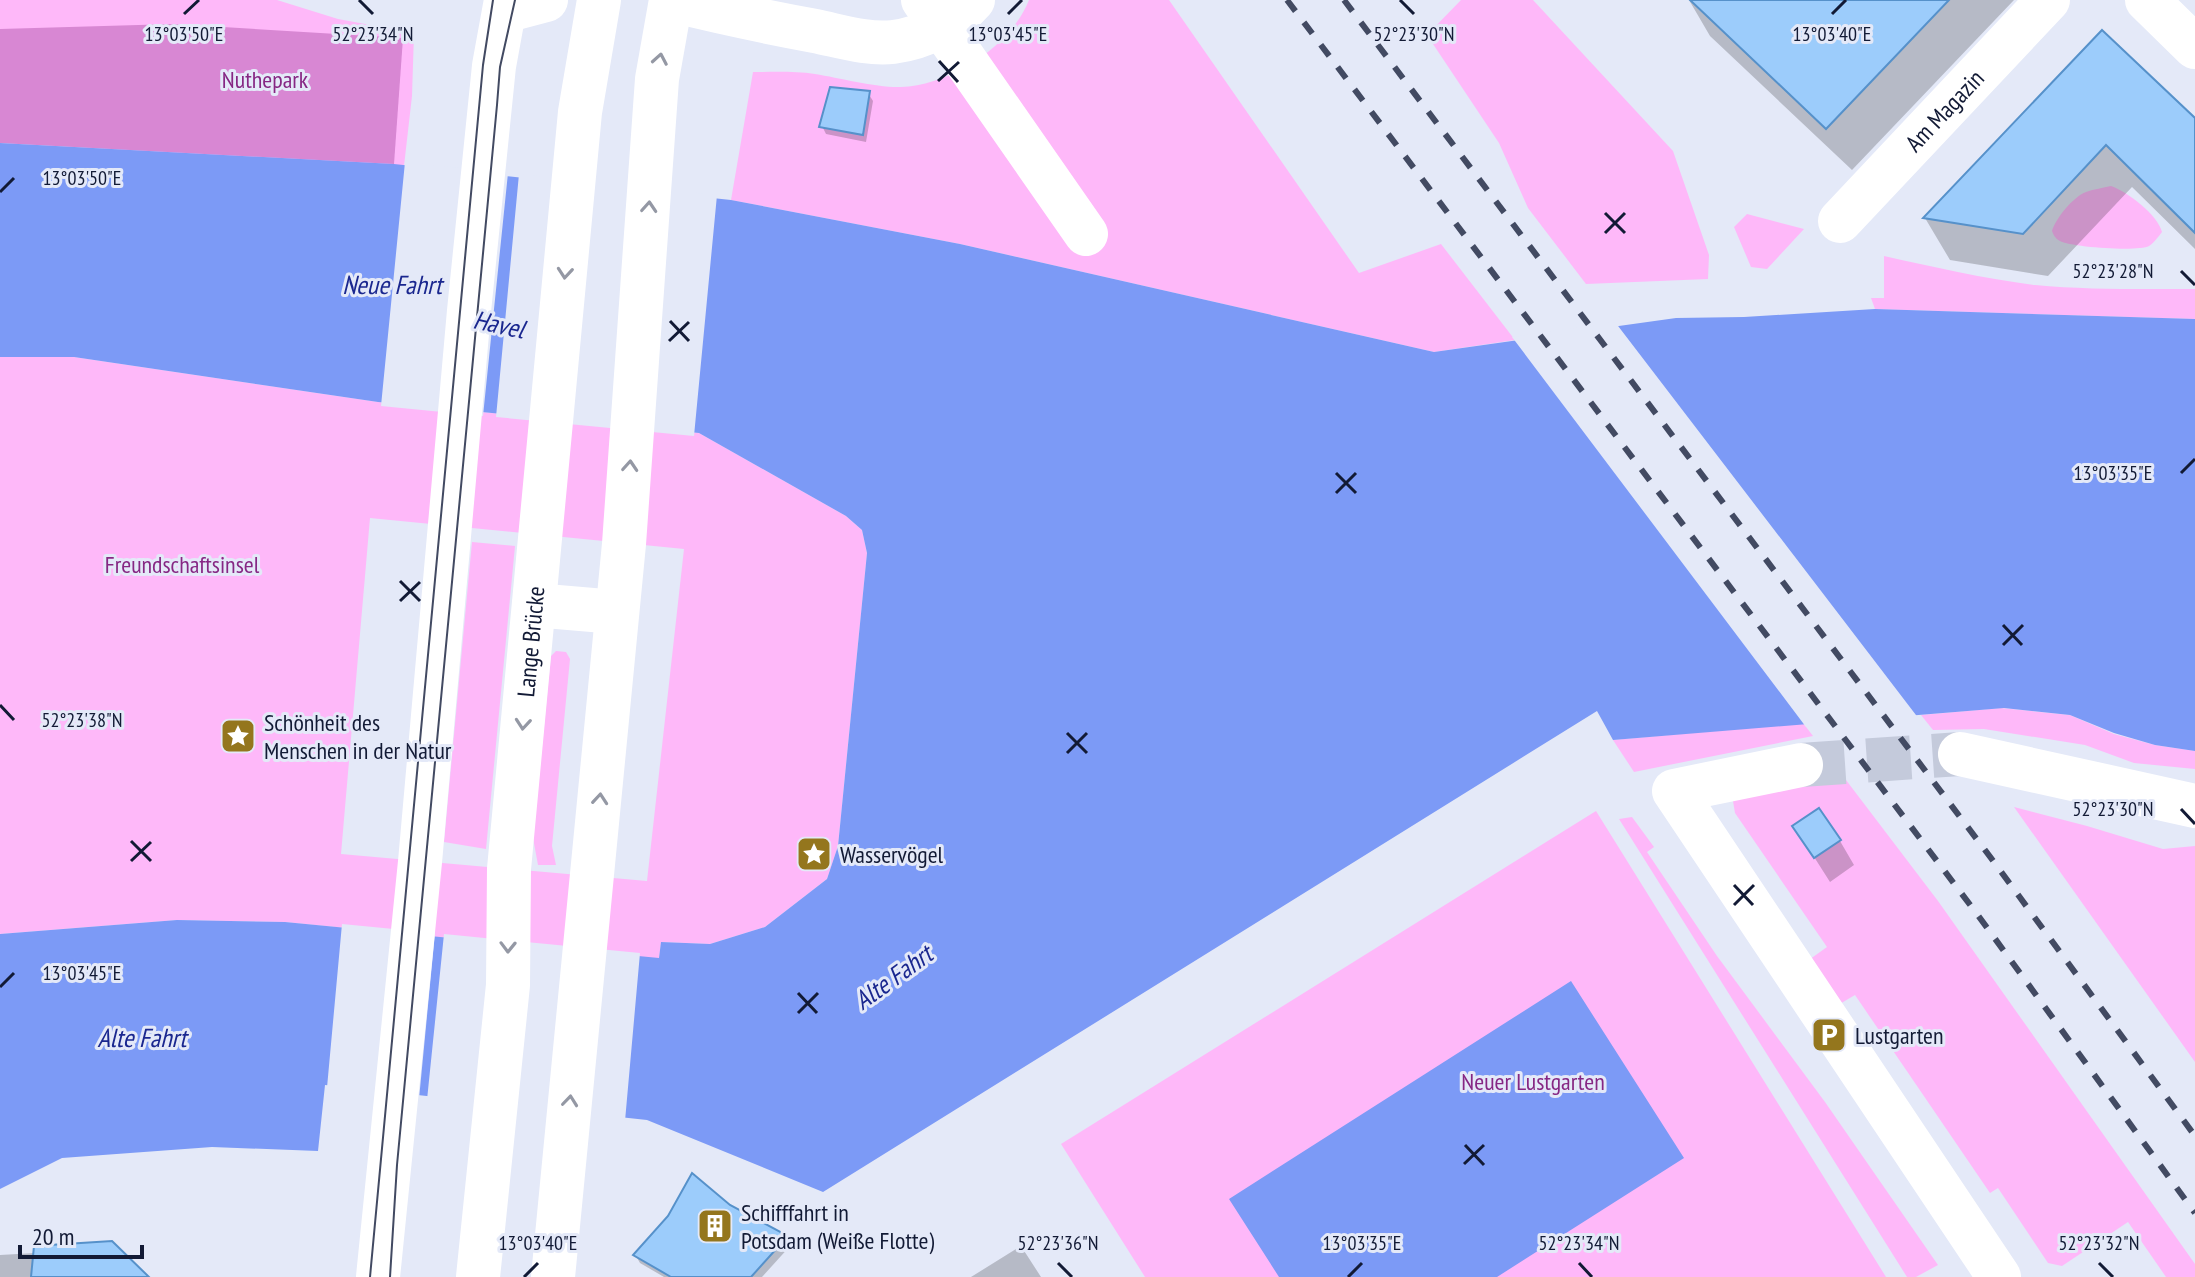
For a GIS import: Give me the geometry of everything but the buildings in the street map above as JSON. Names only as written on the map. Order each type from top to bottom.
[{"type":"main road","points":[[378,1277],[494,66],[505,8],[546,0]]},
{"type":"main road","name":"Lange Brücke","points":[[478,1277],[508,985],[509,869],[580,112],[599,0]]},
{"type":"main road","points":[[553,1277],[624,544],[657,79],[671,0],[753,21],[855,39],[891,42],[916,37],[937,28],[957,17],[973,0]]},
{"type":"main road","points":[[923,0],[1086,234]]},
{"type":"main road","name":"Am Magazin","points":[[1840,221],[2048,0]]},
{"type":"main road","points":[[2147,0],[2195,47]]},
{"type":"main road","points":[[534,605],[616,612]]},
{"type":"main road","points":[[1960,754],[2195,806]]},
{"type":"main road","points":[[1801,765],[1674,791],[1999,1277]]},
{"type":"green space","name":"Nuthepark","points":[[0,0],[277,0],[338,19],[414,33],[412,96],[404,166],[0,143]]},
{"type":"green space","points":[[1029,0],[1169,0],[1359,273],[1441,244],[1515,340],[1434,352],[960,244],[731,200],[753,72],[807,73],[892,87],[920,85],[959,71],[994,47],[1020,17]]},
{"type":"green space","points":[[1461,0],[1533,0],[1673,151],[1709,255],[1708,279],[1586,284],[1528,208],[1499,143],[1427,35]]},
{"type":"green space","name":"Nuthepark","points":[[173,24],[403,38],[394,164],[0,143],[0,29]]},
{"type":"green space","points":[[2111,186],[2134,199],[2155,218],[2162,232],[2153,243],[2142,248],[2104,248],[2066,243],[2056,238],[2052,231],[2054,226],[2071,203],[2086,192]]},
{"type":"green space","points":[[1747,214],[1804,229],[1767,269],[1751,267],[1734,227]]},
{"type":"green space","points":[[1884,256],[2035,285],[2195,289],[2195,319],[1875,309],[1871,298],[1884,298]]},
{"type":"green space","name":"Freundschaftsinsel","points":[[0,357],[74,357],[378,402],[699,433],[846,516],[862,530],[867,553],[838,846],[827,879],[765,927],[710,944],[661,942],[659,959],[285,922],[177,920],[0,934]],"holes":[[[370,518],[684,549],[647,881],[341,854]]]},
{"type":"green space","points":[[472,542],[515,546],[486,849],[444,842]]},
{"type":"green space","points":[[556,651],[566,652],[570,659],[552,846],[556,865],[538,865],[533,838],[551,656]]},
{"type":"green space","points":[[2001,708],[2070,715],[2114,734],[2195,751],[2195,769],[2134,763],[2085,745],[1984,729],[1933,730],[1921,715]]},
{"type":"green space","points":[[1803,723],[1813,736],[1634,772],[1613,740]]},
{"type":"green space","points":[[1846,780],[1938,901],[2195,1264],[2195,1277],[2166,1277],[2128,1222],[2062,1266],[2048,1263],[1998,1188],[1990,1193],[1855,995],[1838,1005],[1806,962],[1827,947],[1735,813],[1733,801],[1783,782]]},
{"type":"green space","points":[[2014,807],[2163,849],[2195,846],[2195,1062]]},
{"type":"green space","name":"Neuer Lustgarten","points":[[1596,811],[1886,1277],[1145,1277],[1061,1144]]},
{"type":"green space","points":[[1632,817],[1654,847],[1647,852],[1717,956],[1825,1102],[1938,1265],[1916,1277],[1907,1277],[1619,819]]},
{"type":"water","points":[[0,143],[394,164],[731,200],[960,244],[1434,352],[1676,318],[1875,309],[2195,319],[2195,751],[2155,745],[2070,715],[2004,708],[1613,740],[1597,711],[823,1192],[647,1120],[325,1085],[318,1151],[212,1147],[62,1158],[0,1189],[0,934],[177,920],[285,922],[659,958],[661,942],[710,944],[765,927],[827,879],[838,846],[867,553],[862,530],[846,516],[699,433],[378,402],[74,357],[0,357]]},
{"type":"water","points":[[1571,981],[1684,1158],[1497,1277],[1279,1277],[1229,1199]]},
{"type":"pier","points":[[405,162],[508,173],[483,416],[381,406]]},
{"type":"pier","points":[[519,174],[717,195],[694,436],[496,417]]},
{"type":"pier","points":[[1615,322],[1919,719],[1806,727],[1512,337]]},
{"type":"pier","points":[[342,924],[435,933],[419,1099],[328,1090],[321,1153]]},
{"type":"pier","points":[[444,934],[640,953],[625,1121],[427,1100]]},
{"type":"tunnel","points":[[1801,765],[1960,754]]},
{"type":"tram line","points":[[370,1277],[483,65],[493,0]]},
{"type":"tram line","points":[[390,1277],[397,1165],[500,67],[515,0]]},
{"type":"railway","points":[[1287,0],[1977,914],[2195,1213]]},
{"type":"railway","points":[[1344,0],[1991,858],[2195,1136]]},
{"type":"place","name":"Schönheit des Menschen in der Natur","points":[[238,736]]},
{"type":"place","name":"Wasservögel","points":[[814,854]]},
{"type":"place","name":"Lustgarten","points":[[1829,1035]]},
{"type":"place","name":"Schifffahrt in Potsdam (Weiße Flotte)","points":[[715,1226]]},
{"type":"water label","name":"Neue Fahrt","points":[[392,284]]},
{"type":"water label","name":"Havel","points":[[499,324]]},
{"type":"water label","name":"Alte Fahrt","points":[[893,977]]},
{"type":"water label","name":"Alte Fahrt","points":[[142,1037]]}]
